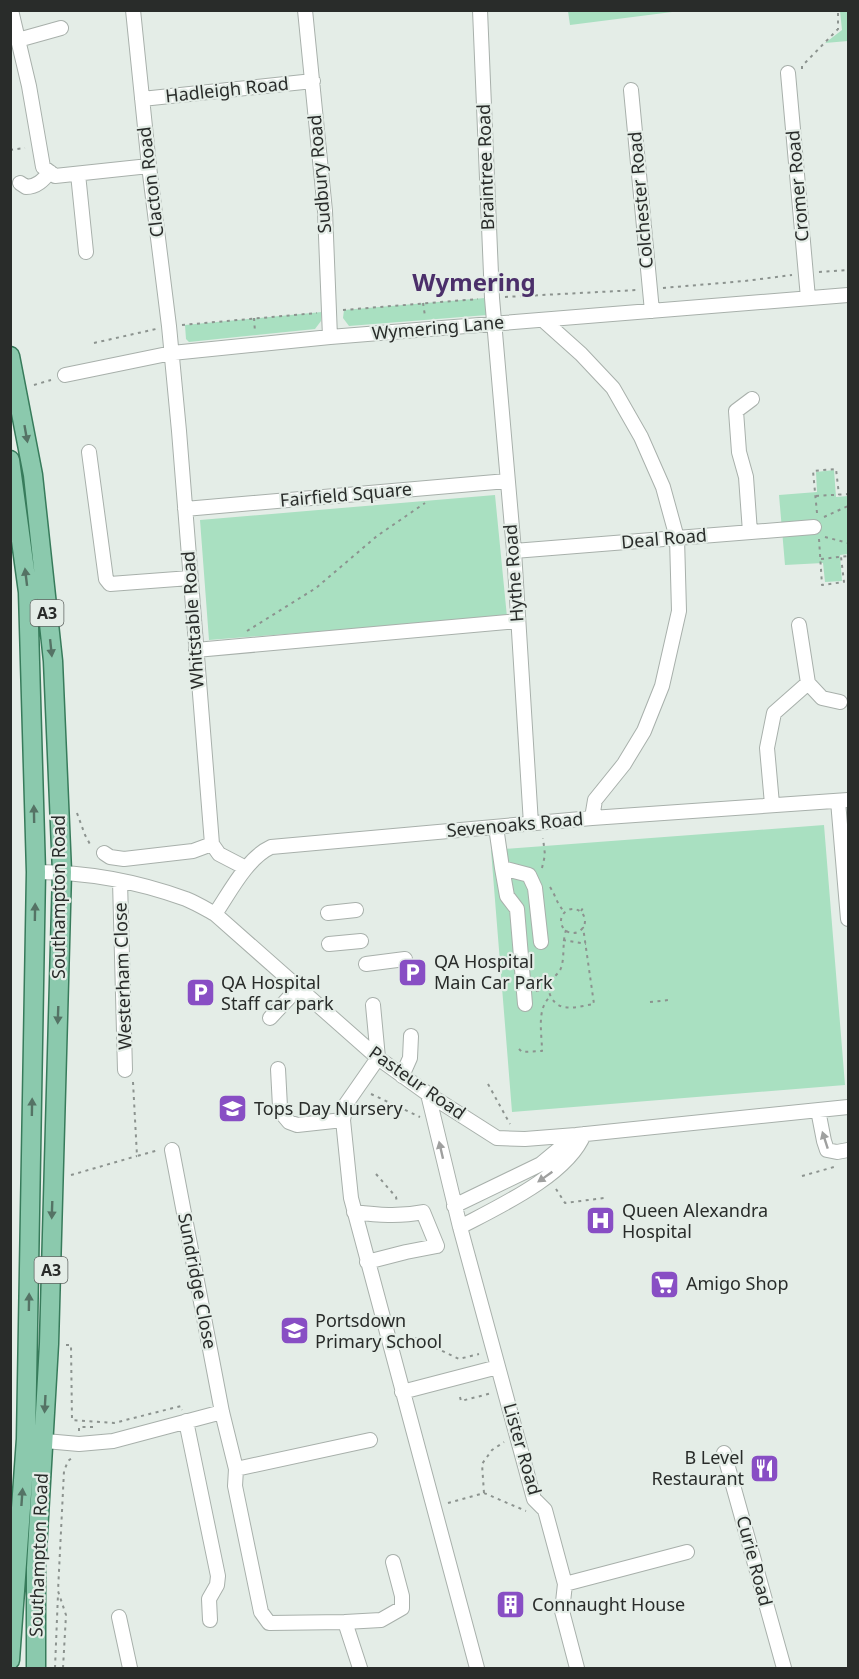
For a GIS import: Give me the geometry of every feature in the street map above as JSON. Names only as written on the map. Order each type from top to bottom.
[{"type":"main road","name":"Southampton Road","points":[[10,356],[33,475],[52,660],[62,872],[49,1344],[35,1440],[10,1660]]},
{"type":"main road","name":"Southampton Road","points":[[10,460],[28,592],[36,872],[36,1668]]},
{"type":"street","points":[[11,10],[29,86],[44,167],[55,176],[148,166]]},
{"type":"street","name":"Clacton Road","points":[[133,10],[148,166],[172,352]]},
{"type":"street","name":"Sudbury Road","points":[[305,10],[325,211],[330,337]]},
{"type":"street","name":"Braintree Road","points":[[480,10],[494,323]]},
{"type":"street","points":[[18,40],[61,28]]},
{"type":"street","name":"Cromer Road","points":[[788,73],[808,298]]},
{"type":"street","name":"Hadleigh Road","points":[[142,99],[313,81]]},
{"type":"street","name":"Colchester Road","points":[[631,90],[652,311]]},
{"type":"street","points":[[20,183],[26,187],[34,186],[50,172]]},
{"type":"street","points":[[78,174],[86,252]]},
{"type":"street","name":"Wymering Lane","points":[[65,375],[172,352],[494,323],[849,295]]},
{"type":"street","points":[[543,320],[581,354],[613,388],[641,436],[663,487],[677,538],[679,611],[662,686],[644,731],[624,764],[595,800],[592,818]]},
{"type":"street","name":"Hythe Road","points":[[494,323],[513,551],[531,824]]},
{"type":"street","name":"Whitstable Road","points":[[172,352],[212,844]]},
{"type":"street","points":[[750,532],[746,477],[739,452],[736,411],[753,399]]},
{"type":"street","points":[[89,452],[102,555],[106,579],[110,584],[190,578]]},
{"type":"street","name":"Fairfield Square","points":[[185,509],[507,481]]},
{"type":"street","name":"Deal Road","points":[[513,551],[817,527]]},
{"type":"street","points":[[196,650],[518,621]]},
{"type":"street","points":[[800,625],[808,684],[822,698],[840,702]]},
{"type":"street","points":[[772,804],[767,748],[774,713],[808,684]]},
{"type":"street","points":[[843,800],[849,920]]},
{"type":"street","name":"Sevenoaks Road","points":[[215,914],[246,868],[261,851],[271,847],[592,818],[843,800]]},
{"type":"street","points":[[496,827],[507,897],[517,909],[525,1004]]},
{"type":"street","points":[[104,853],[110,857],[124,859],[193,851],[212,844],[219,854],[246,868]]},
{"type":"street","points":[[502,868],[529,875],[536,888],[541,942]]},
{"type":"street","name":"Pasteur Road","points":[[36,872],[62,872],[120,881],[187,900],[215,914],[378,1058],[428,1094],[497,1137],[525,1139],[580,1135],[849,1107]]},
{"type":"street","name":"Westerham Close","points":[[120,881],[125,1070]]},
{"type":"street","points":[[328,913],[356,910]]},
{"type":"street","points":[[329,944],[361,941]]},
{"type":"street","points":[[366,964],[405,959]]},
{"type":"street","points":[[270,1018],[298,988]]},
{"type":"street","points":[[373,1005],[378,1058],[346,1104],[343,1120],[351,1198],[477,1668]]},
{"type":"street","points":[[402,1076],[410,1058],[411,1036]]},
{"type":"street","points":[[278,1069],[280,1107],[289,1122],[297,1125],[343,1120]]},
{"type":"street","points":[[428,1094],[454,1206],[541,1164],[580,1135]]},
{"type":"street","points":[[818,1110],[827,1150],[837,1152],[849,1150]]},
{"type":"street","points":[[460,1227],[548,1176],[566,1161],[580,1144],[580,1135]]},
{"type":"street","name":"Sundridge Close","points":[[172,1150],[222,1412],[237,1469],[235,1486],[261,1612],[269,1623],[345,1622]]},
{"type":"street","name":"Lister Road","points":[[454,1206],[534,1499],[545,1510],[548,1517],[566,1584],[562,1611],[577,1668]]},
{"type":"street","points":[[354,1212],[404,1216],[423,1212],[437,1246],[367,1262]]},
{"type":"street","points":[[402,1392],[498,1367]]},
{"type":"street","points":[[35,1440],[79,1444],[113,1441],[222,1412]]},
{"type":"street","points":[[186,1421],[218,1576],[217,1585],[209,1599],[210,1620]]},
{"type":"street","points":[[237,1469],[370,1440]]},
{"type":"street","name":"Curie Road","points":[[724,1453],[784,1668]]},
{"type":"street","points":[[566,1584],[687,1552]]},
{"type":"street","points":[[360,1668],[345,1622],[381,1620],[402,1608],[402,1596],[393,1562]]},
{"type":"street","points":[[118,1617],[130,1668]]},
{"type":"path","points":[[803,77],[802,66],[838,29],[838,10]]},
{"type":"path","points":[[94,344],[169,326],[423,303],[650,289],[849,270]]},
{"type":"path","points":[[423,303],[425,321]]},
{"type":"path","points":[[254,318],[256,335]]},
{"type":"path","points":[[32,386],[65,375]]},
{"type":"path","points":[[245,632],[316,588],[377,536],[449,486]]},
{"type":"path","points":[[816,496],[849,494]]},
{"type":"path","points":[[817,527],[849,506]]},
{"type":"path","points":[[817,527],[849,543]]},
{"type":"path","points":[[820,559],[849,556]]},
{"type":"path","points":[[543,838],[545,855],[542,868],[545,876]]},
{"type":"path","points":[[549,885],[559,907],[565,912]]},
{"type":"path","points":[[581,911],[585,905]]},
{"type":"path","points":[[571,909],[581,911],[585,917],[583,927],[594,1004],[567,1008],[558,1006],[548,989],[551,980],[561,969],[566,930],[561,921],[565,912],[571,909]]},
{"type":"path","points":[[566,930],[575,932],[583,927]]},
{"type":"path","points":[[563,940],[586,944]]},
{"type":"path","points":[[519,1049],[522,1052],[542,1051],[542,1010],[544,1001],[551,996]]},
{"type":"path","points":[[650,1002],[669,1000]]},
{"type":"path","points":[[125,1070],[133,1079],[137,1156]]},
{"type":"path","points":[[358,1086],[373,1096],[435,1124]]},
{"type":"path","points":[[53,1180],[161,1149],[172,1150]]},
{"type":"path","points":[[802,1176],[839,1166]]},
{"type":"path","points":[[376,1174],[396,1197],[398,1204]]},
{"type":"path","points":[[415,1338],[459,1359],[494,1351]]},
{"type":"path","points":[[49,1344],[71,1345],[72,1420],[114,1423],[181,1406],[186,1421]]},
{"type":"path","points":[[460,1397],[461,1401],[493,1392]]},
{"type":"path","points":[[55,1668],[64,1471],[68,1461],[79,1454],[79,1427],[102,1428],[101,1422]]},
{"type":"path","points":[[484,1493],[482,1464],[492,1450],[516,1433]]},
{"type":"path","points":[[433,1507],[484,1493],[518,1508],[548,1517]]},
{"type":"path","points":[[58,1591],[66,1615],[63,1668]]},
{"type":"green space","points":[[568,10],[680,11],[570,25]]},
{"type":"green space","points":[[840,11],[848,11],[848,41],[825,43],[842,30]]},
{"type":"green space","points":[[485,298],[487,315],[349,326],[343,318],[344,310]]},
{"type":"green space","points":[[322,312],[321,321],[315,329],[189,342],[186,339],[185,325]]},
{"type":"green space","points":[[834,470],[836,497],[848,496],[848,554],[840,555],[842,581],[825,582],[823,563],[785,565],[779,495],[817,492],[816,472]]},
{"type":"green space","points":[[495,495],[507,617],[209,640],[200,520]]},
{"type":"green space","points":[[824,825],[845,1085],[512,1112],[491,850]]},
{"type":"place","name":"QA Hospital Main Car Park","points":[[413,972]]},
{"type":"place","name":"QA Hospital Staff car park","points":[[200,993]]},
{"type":"place","name":"Tops Day Nursery","points":[[233,1109]]},
{"type":"place","name":"Queen Alexandra Hospital","points":[[601,1221]]},
{"type":"place","name":"Amigo Shop","points":[[665,1284]]},
{"type":"place","name":"Portsdown Primary School","points":[[294,1331]]},
{"type":"place","name":"B Level Restaurant","points":[[765,1468]]},
{"type":"place","name":"Connaught House","points":[[511,1605]]},
{"type":"district","name":"Wymering","points":[[474,283]]}]
